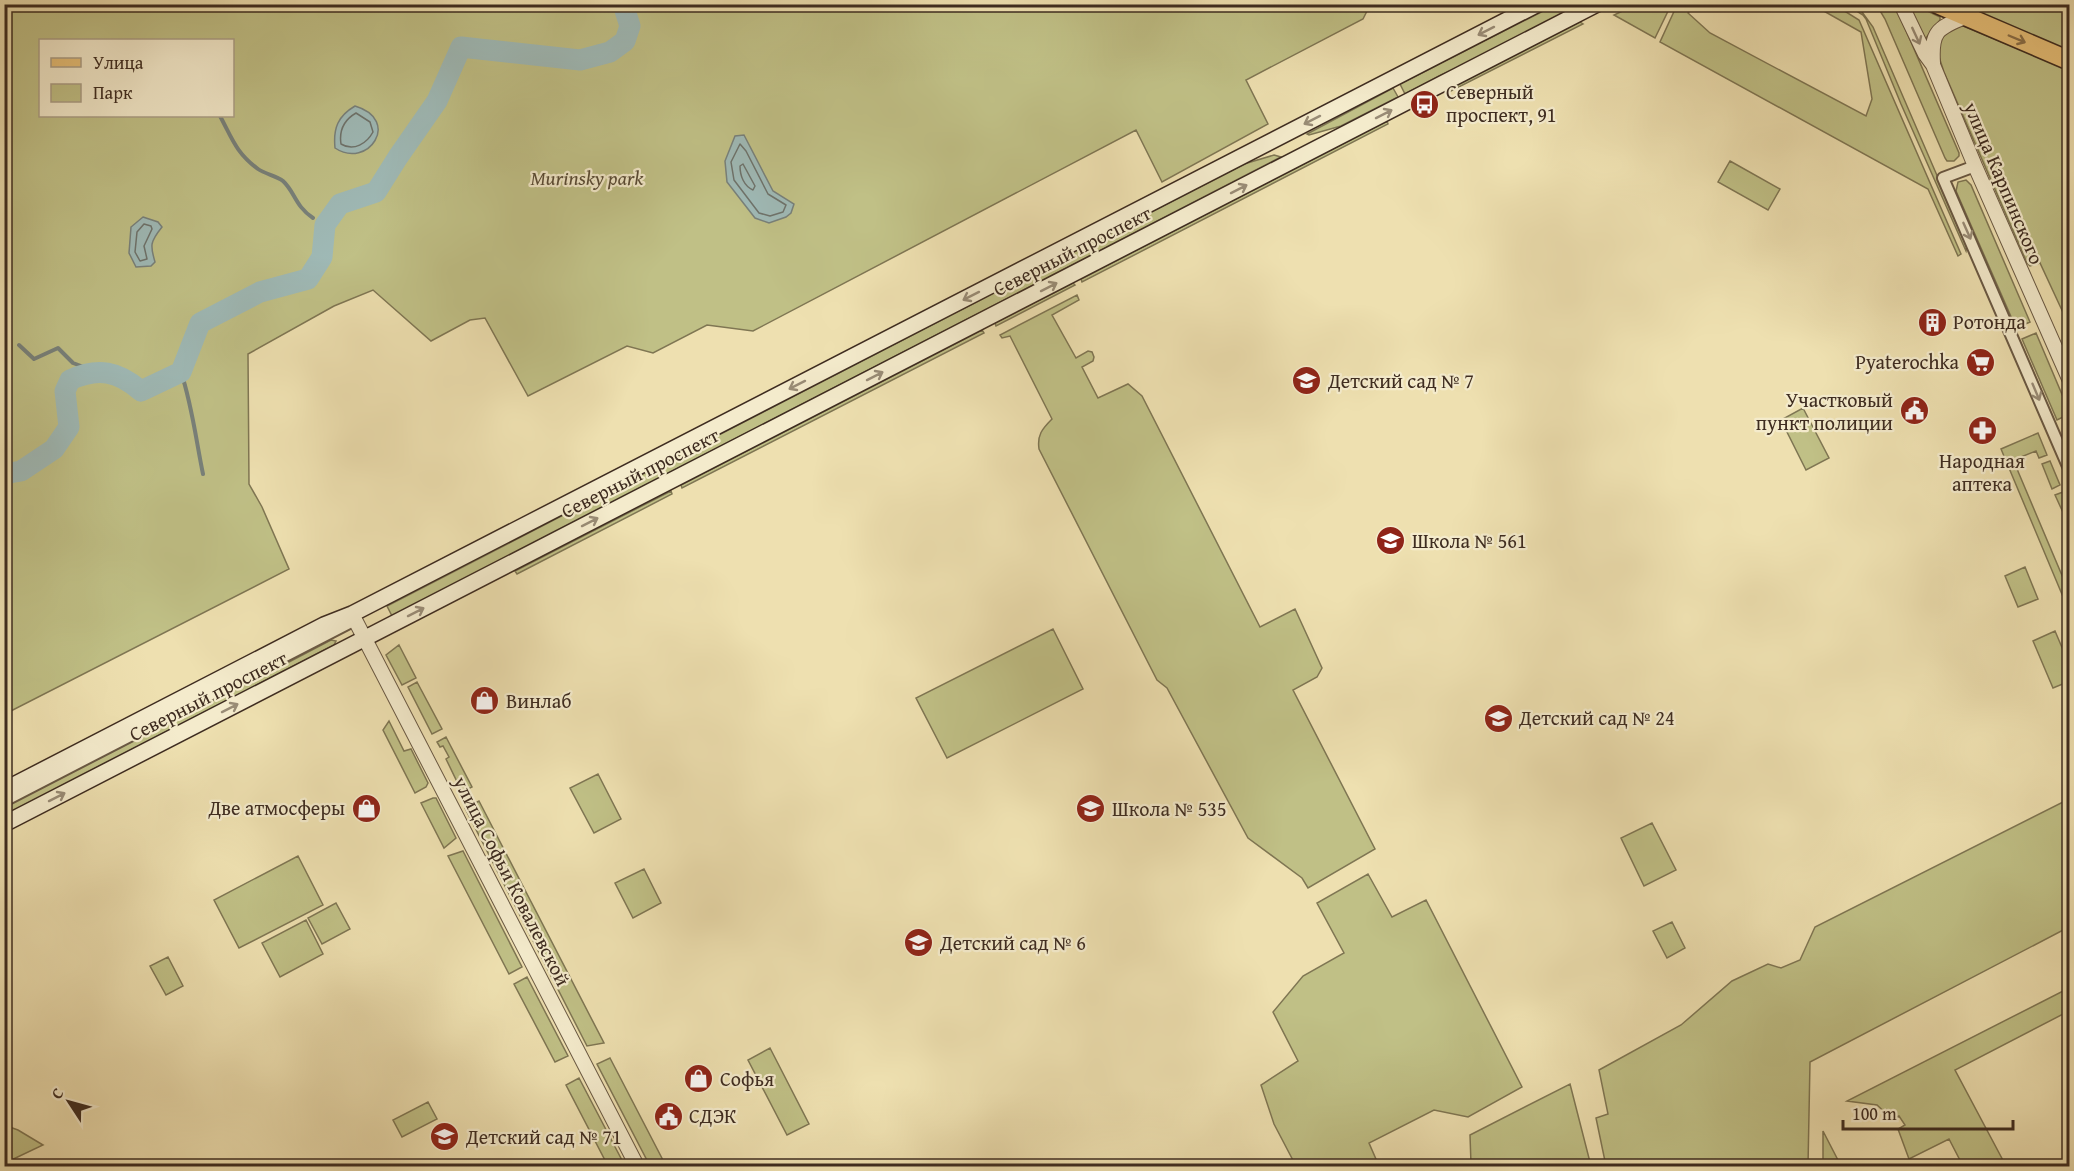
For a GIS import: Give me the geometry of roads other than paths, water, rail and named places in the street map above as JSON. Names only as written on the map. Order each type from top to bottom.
[{"type":"main road","name":"Северный проспект","points":[[4,790],[324,625],[353,617],[1538,4]]},
{"type":"main road","name":"Северный проспект","points":[[4,824],[1598,4]]},
{"type":"main road","points":[[1937,4],[2070,62]]},
{"type":"main road","points":[[1282,135],[1295,160]]},
{"type":"street","name":"улица Карпинского","points":[[1901,4],[1925,54],[1934,65]]},
{"type":"street","name":"улица Карпинского","points":[[1965,17],[1937,31],[1932,47],[1934,65],[1975,166],[2063,350],[2070,381]]},
{"type":"street","points":[[1975,166],[1943,178],[2070,471]]},
{"type":"street","name":"улица Софьи Ковалевской","points":[[353,617],[637,1167]]},
{"type":"street","name":"Северный проспект","points":[[4,801],[353,617]]},
{"type":"water","points":[[355,106],[369,113],[376,122],[378,131],[375,140],[368,148],[359,153],[347,153],[335,148],[335,134],[341,118]]},
{"type":"water","points":[[744,135],[773,191],[794,204],[791,213],[786,217],[769,223],[755,218],[727,182],[725,161],[735,136]]},
{"type":"water","points":[[143,217],[158,222],[162,227],[152,244],[155,262],[151,266],[136,267],[129,253],[131,227]]},
{"type":"waterway","points":[[4,474],[21,471],[54,449],[69,427],[65,391],[70,380],[90,373],[107,373],[124,379],[141,391],[181,372],[200,323],[260,292],[308,279],[322,257],[325,225],[340,204],[376,192],[437,101],[461,47],[580,60],[610,52],[625,41],[630,26],[623,4]]},
{"type":"waterway","points":[[221,117],[244,157],[258,169],[283,181],[302,209],[313,218]]},
{"type":"waterway","points":[[318,221],[325,225]]},
{"type":"waterway","points":[[19,345],[34,359],[58,348],[73,363],[93,373]]},
{"type":"waterway","points":[[181,372],[203,474]]},
{"type":"place","name":"Северный проспект, 91","points":[[1425,104]]},
{"type":"place","name":"Ротонда","points":[[1932,322]]},
{"type":"place","name":"Pyaterochka","points":[[1980,362]]},
{"type":"place","name":"Детский сад № 7","points":[[1307,381]]},
{"type":"place","name":"Участковый пункт полиции","points":[[1914,411]]},
{"type":"place","name":"Народная аптека","points":[[1982,431]]},
{"type":"place","name":"Школа № 561","points":[[1391,541]]},
{"type":"place","name":"Винлаб","points":[[485,701]]},
{"type":"place","name":"Детский сад № 24","points":[[1498,718]]},
{"type":"place","name":"Две атмосферы","points":[[366,808]]},
{"type":"place","name":"Школа № 535","points":[[1091,809]]},
{"type":"place","name":"Детский сад № 6","points":[[919,943]]},
{"type":"place","name":"Софья","points":[[699,1079]]},
{"type":"place","name":"СДЭК","points":[[668,1116]]},
{"type":"place","name":"Детский сад № 71","points":[[445,1137]]},
{"type":"park label","name":"Murinsky park","points":[[587,178]]}]
